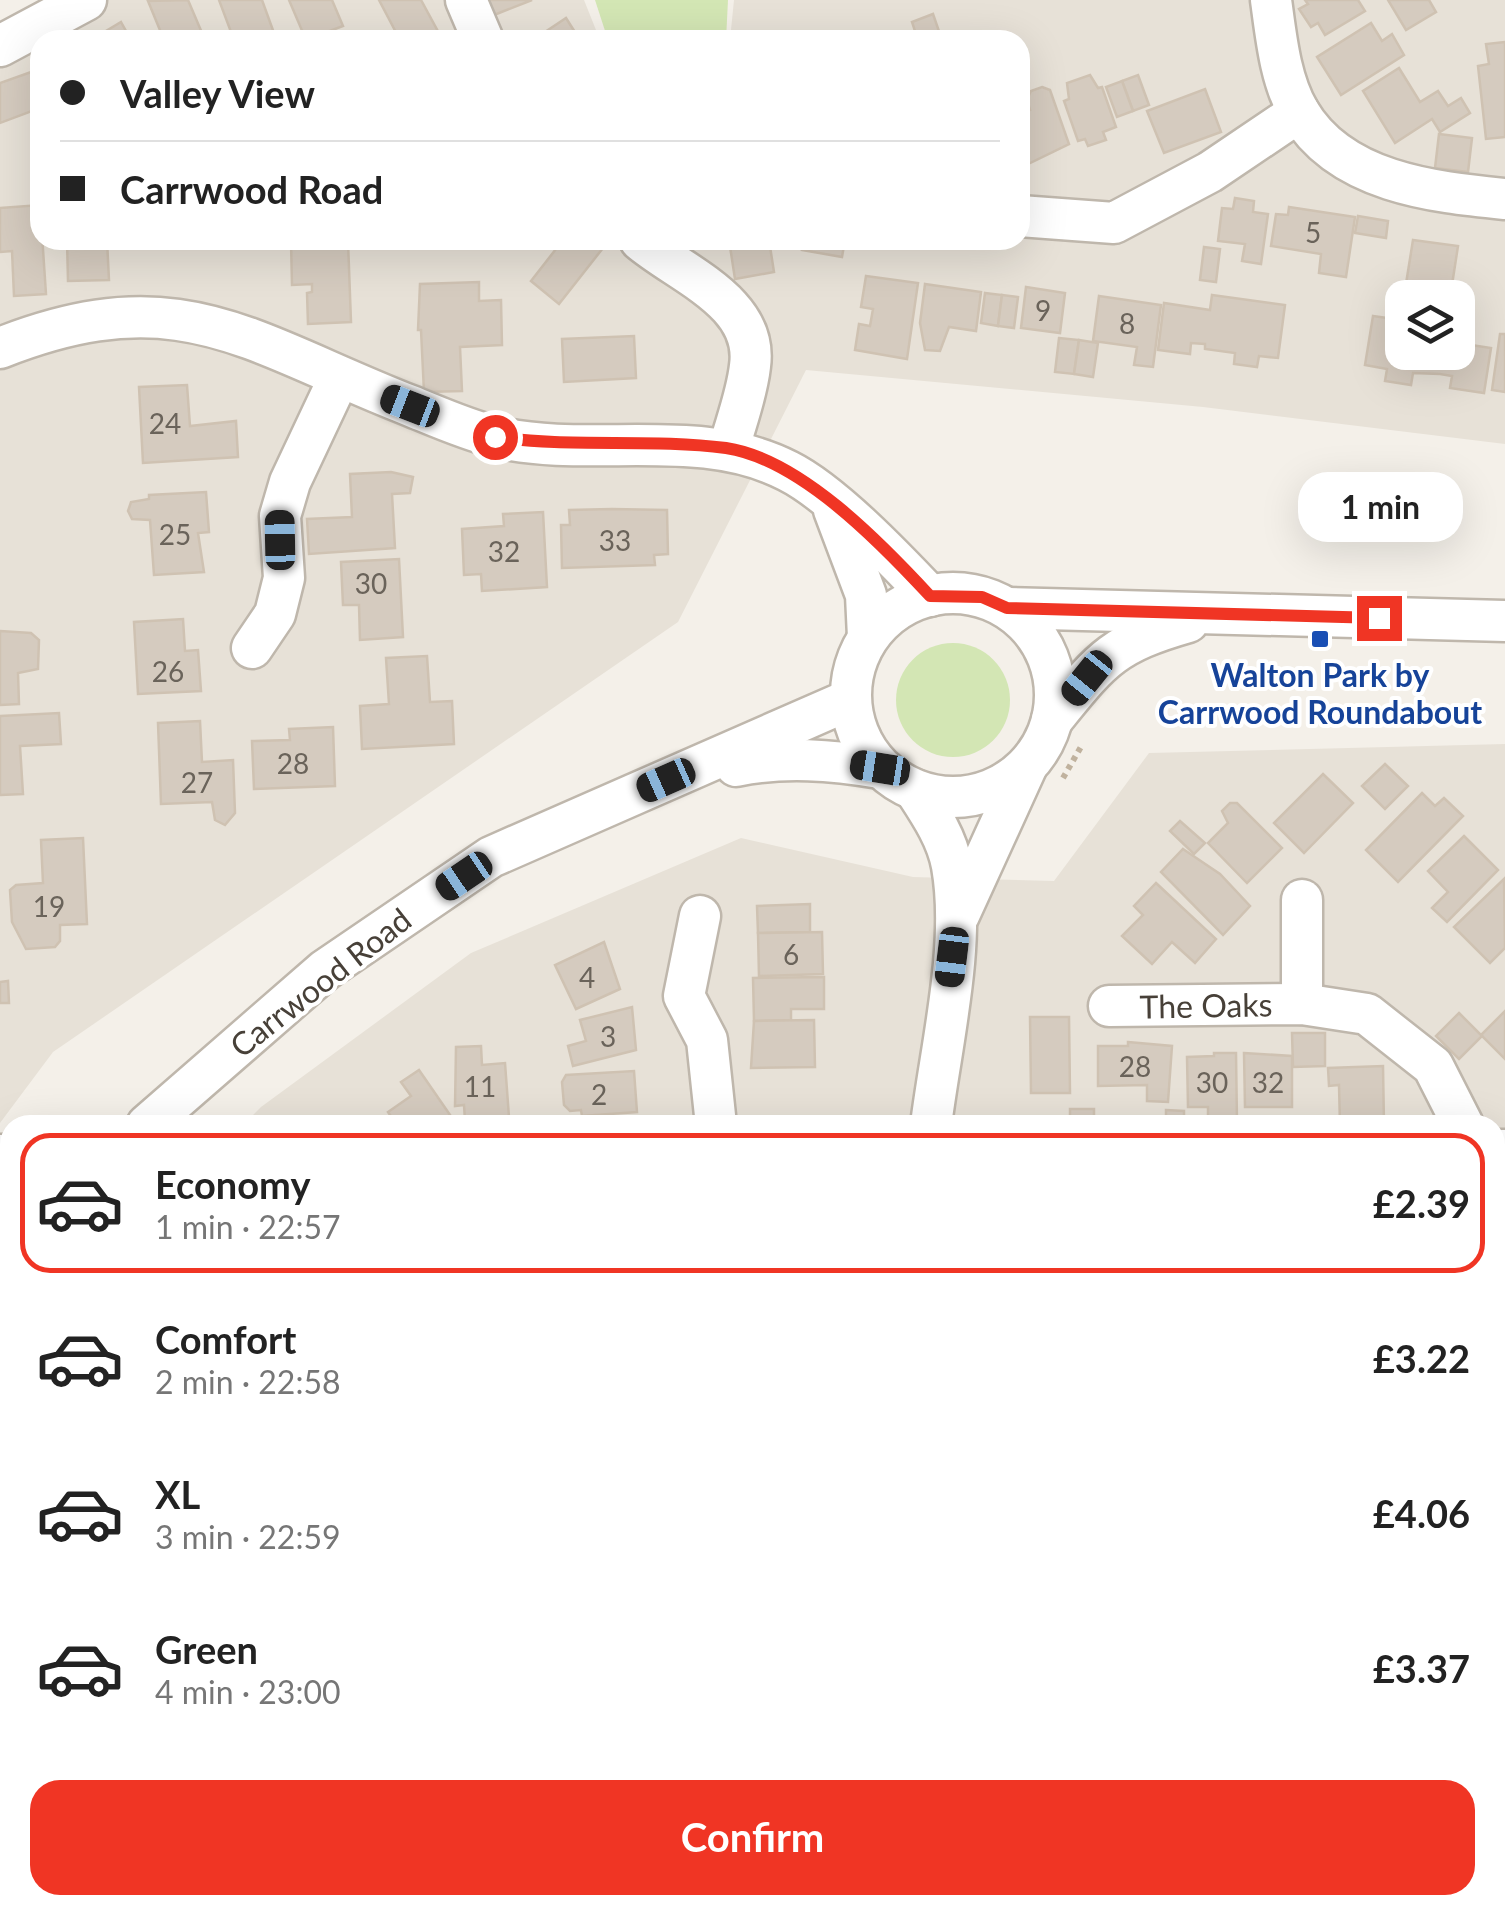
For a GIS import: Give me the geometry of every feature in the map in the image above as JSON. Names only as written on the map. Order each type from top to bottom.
[{"type":"street","points":[[0,46],[86,0]]},
{"type":"street","points":[[466,0],[479,30]]},
{"type":"street","points":[[1271,0],[1278,52],[1299,112],[1357,168],[1410,185],[1505,199]]},
{"type":"street","points":[[1030,217],[1114,223],[1210,172],[1299,112]]},
{"type":"street","points":[[654,250],[738,315],[750,340],[750,365],[729,448]]},
{"type":"street","points":[[0,348],[37,333],[110,316],[175,317],[240,331],[339,378],[495,437],[547,444],[729,448],[790,472],[868,534],[930,596]]},
{"type":"street","points":[[252,648],[275,614],[284,578],[280,516],[290,482],[339,378]]},
{"type":"street","points":[[833,506],[866,595],[868,638]]},
{"type":"street","points":[[1043,776],[987,792],[951,797],[916,790],[880,768],[862,742],[849,700],[853,672],[868,638],[895,611],[930,596],[982,597],[1007,608],[1038,638],[1070,728]]},
{"type":"street","points":[[1007,608],[1505,622]]},
{"type":"street","points":[[956,924],[1043,776],[1042,746],[1070,728],[1104,657],[1147,634],[1220,613]]},
{"type":"street","name":"Carrwood Road","points":[[158,1115],[325,970],[491,857],[849,700]]},
{"type":"street","name":"Carrwood Road","points":[[666,780],[764,761],[832,760],[880,768]]},
{"type":"street","points":[[916,790],[937,824],[952,864],[956,924],[932,1115]]},
{"type":"street","name":"The Oaks","points":[[1302,900],[1302,1004]]},
{"type":"street","points":[[700,916],[684,996],[708,1040],[715,1115]]},
{"type":"street","name":"The Oaks","points":[[1109,1006],[1302,1004],[1368,1014],[1434,1066],[1458,1115]]},
{"type":"path","points":[[1043,776],[1070,728]]},
{"type":"shaded area","points":[[51,0],[584,0],[596,30],[30,30],[30,250],[1030,250],[1030,30],[731,30],[734,0],[1505,0],[1505,444],[1203,407],[806,370],[678,622],[53,1052],[6,1115],[0,1115],[0,28]]},
{"type":"shaded area","points":[[1505,744],[1505,1115],[253,1115],[471,953],[741,838],[913,877],[1054,881],[1149,753]]},
{"type":"green space","points":[[595,0],[728,0],[726,30],[605,30]]},
{"type":"green space","points":[[953,643],[975,647],[994,659],[1006,678],[1010,700],[1006,722],[994,741],[975,753],[953,757],[931,753],[912,741],[900,722],[896,700],[900,678],[912,659],[931,647]]},
{"type":"building","points":[[188,0],[201,30],[160,30],[148,1]]},
{"type":"building","points":[[219,0],[262,0],[273,30],[230,30]]},
{"type":"building","points":[[289,0],[332,0],[343,26],[302,30]]},
{"type":"building","points":[[379,0],[421,0],[437,30],[395,30]]},
{"type":"building","points":[[483,0],[532,0],[489,17]]},
{"type":"building","points":[[1305,0],[1358,0],[1365,11],[1325,35],[1318,23],[1311,27],[1299,9],[1308,4]]},
{"type":"building","points":[[1388,0],[1429,0],[1436,12],[1406,30]]},
{"type":"building","points":[[933,14],[939,30],[915,30],[912,22]]},
{"type":"building","points":[[566,18],[574,30],[548,30]]},
{"type":"building","points":[[121,22],[125,30],[108,30]]},
{"type":"building","points":[[1371,23],[1382,41],[1392,34],[1404,55],[1341,95],[1317,57]]},
{"type":"building","points":[[1505,42],[1505,137],[1486,139],[1478,66],[1489,64],[1486,44]]},
{"type":"building","points":[[1399,68],[1420,102],[1438,91],[1448,106],[1461,98],[1470,113],[1440,132],[1432,119],[1395,143],[1363,91]]},
{"type":"building","points":[[30,72],[30,112],[0,123],[0,83]]},
{"type":"building","points":[[1090,75],[1098,88],[1102,87],[1116,127],[1103,132],[1106,140],[1088,146],[1085,139],[1078,141],[1064,101],[1069,99],[1067,83]]},
{"type":"building","points":[[1138,75],[1149,105],[1133,111],[1122,81]]},
{"type":"building","points":[[1122,81],[1133,111],[1117,117],[1106,87]]},
{"type":"building","points":[[1042,87],[1050,90],[1069,144],[1030,163],[1030,93]]},
{"type":"building","points":[[1205,89],[1221,132],[1164,153],[1147,111]]},
{"type":"building","points":[[1439,134],[1472,138],[1468,172],[1435,168]]},
{"type":"building","points":[[1235,198],[1254,201],[1253,212],[1268,214],[1261,264],[1242,261],[1245,244],[1218,241],[1222,208],[1233,209]]},
{"type":"building","points":[[30,206],[30,250],[43,250],[46,294],[14,296],[12,251],[0,252],[0,208]]},
{"type":"building","points":[[1289,207],[1355,217],[1346,277],[1319,273],[1321,254],[1271,246],[1276,214],[1288,215]]},
{"type":"building","points":[[1358,216],[1388,221],[1386,238],[1355,233]]},
{"type":"building","points":[[1413,240],[1458,246],[1453,280],[1407,280]]},
{"type":"building","points":[[1204,247],[1220,249],[1216,282],[1200,280]]},
{"type":"building","points":[[67,250],[108,250],[109,280],[68,281]]},
{"type":"building","points":[[291,250],[348,250],[351,322],[308,324],[307,293],[312,292],[312,284],[292,285]]},
{"type":"building","points":[[555,250],[601,250],[559,304],[531,281]]},
{"type":"building","points":[[731,250],[771,250],[774,272],[735,279]]},
{"type":"building","points":[[802,250],[843,250],[842,257]]},
{"type":"building","points":[[866,276],[918,283],[907,359],[855,350],[859,324],[870,326],[873,309],[861,307]]},
{"type":"building","points":[[479,282],[479,301],[501,300],[502,345],[460,347],[462,391],[424,392],[418,330],[420,284]]},
{"type":"building","points":[[925,284],[981,292],[976,331],[949,327],[940,351],[925,350],[920,323]]},
{"type":"building","points":[[1026,287],[1065,293],[1060,333],[1021,328]]},
{"type":"building","points":[[985,293],[1002,295],[998,326],[981,323]]},
{"type":"building","points":[[1002,295],[1018,297],[1014,328],[998,326]]},
{"type":"building","points":[[1212,295],[1285,305],[1278,358],[1259,356],[1257,367],[1234,364],[1235,353],[1205,349],[1205,344],[1191,343],[1190,354],[1158,350],[1164,303],[1210,310]]},
{"type":"building","points":[[1099,296],[1161,305],[1153,367],[1134,365],[1137,347],[1093,341]]},
{"type":"building","points":[[1373,316],[1385,318],[1385,369],[1365,365]]},
{"type":"building","points":[[1500,334],[1505,334],[1505,392],[1492,390]]},
{"type":"building","points":[[634,336],[636,378],[564,382],[562,339]]},
{"type":"building","points":[[1059,338],[1079,340],[1074,374],[1055,372]]},
{"type":"building","points":[[1079,340],[1098,343],[1093,377],[1074,374]]},
{"type":"building","points":[[1475,346],[1491,348],[1484,393],[1450,388],[1452,376],[1440,374],[1413,373],[1411,385],[1385,381],[1387,370],[1475,370]]},
{"type":"building","points":[[187,385],[190,426],[236,421],[238,457],[143,463],[139,387]]},
{"type":"building","points":[[391,472],[413,477],[410,493],[392,494],[395,548],[309,554],[307,519],[352,517],[350,474]]},
{"type":"building","points":[[206,492],[209,532],[198,533],[204,572],[154,575],[150,520],[132,519],[128,511],[131,502],[149,499],[149,495]]},
{"type":"building","points":[[569,510],[667,510],[668,554],[654,555],[655,565],[562,568],[561,525],[570,525]]},
{"type":"building","points":[[543,512],[547,587],[482,591],[481,574],[464,575],[462,529],[504,526],[503,514]]},
{"type":"building","points":[[399,559],[403,637],[360,640],[359,605],[343,605],[341,562]]},
{"type":"building","points":[[183,619],[185,651],[198,650],[201,691],[138,694],[134,622]]},
{"type":"building","points":[[0,631],[31,633],[39,640],[38,669],[18,673],[19,704],[0,705]]},
{"type":"building","points":[[427,656],[430,702],[452,701],[454,744],[362,749],[360,706],[389,704],[386,658]]},
{"type":"building","points":[[59,713],[61,744],[20,746],[23,794],[0,795],[0,716]]},
{"type":"building","points":[[200,721],[202,762],[233,760],[235,813],[225,825],[215,820],[212,802],[161,804],[158,723]]},
{"type":"building","points":[[333,727],[335,786],[254,789],[252,741],[290,740],[289,729]]},
{"type":"building","points":[[1385,764],[1408,786],[1385,809],[1362,786]]},
{"type":"building","points":[[1323,774],[1353,803],[1304,853],[1274,823]]},
{"type":"building","points":[[1422,793],[1435,806],[1444,798],[1463,816],[1398,882],[1366,850]]},
{"type":"building","points":[[1230,803],[1237,803],[1282,848],[1247,883],[1208,843],[1228,823],[1222,811]]},
{"type":"building","points":[[1180,821],[1205,843],[1194,854],[1170,831]]},
{"type":"building","points":[[1464,836],[1498,870],[1447,922],[1432,908],[1448,892],[1428,871]]},
{"type":"building","points":[[83,838],[87,924],[60,925],[60,941],[55,947],[26,949],[12,922],[10,890],[16,885],[43,883],[41,840]]},
{"type":"building","points":[[1183,849],[1220,874],[1250,906],[1223,935],[1161,872]]},
{"type":"building","points":[[1504,879],[1505,948],[1490,963],[1454,927]]},
{"type":"building","points":[[1156,883],[1216,939],[1195,963],[1172,942],[1152,964],[1122,936],[1143,915],[1134,906]]},
{"type":"building","points":[[810,904],[810,932],[758,933],[757,906]]},
{"type":"building","points":[[822,932],[823,974],[759,976],[758,933]]},
{"type":"building","points":[[604,942],[620,989],[576,1009],[555,965]]},
{"type":"building","points":[[824,977],[824,1009],[791,1009],[791,1020],[754,1021],[753,978]]},
{"type":"building","points":[[8,981],[9,1003],[0,1003],[0,982]]},
{"type":"building","points":[[632,1007],[636,1050],[573,1066],[568,1046],[586,1041],[580,1020]]},
{"type":"building","points":[[1505,1011],[1505,1059],[1481,1035]]},
{"type":"building","points":[[1459,1013],[1482,1036],[1459,1059],[1436,1036]]},
{"type":"building","points":[[1030,1017],[1069,1017],[1070,1093],[1031,1093]]},
{"type":"building","points":[[814,1020],[815,1067],[751,1068],[754,1021]]},
{"type":"building","points":[[1292,1033],[1325,1033],[1325,1066],[1293,1067]]},
{"type":"building","points":[[1128,1042],[1172,1046],[1168,1102],[1147,1101],[1147,1085],[1098,1086],[1098,1046],[1128,1046]]},
{"type":"building","points":[[481,1046],[482,1065],[505,1063],[509,1115],[465,1115],[464,1105],[455,1106],[456,1047]]},
{"type":"building","points":[[1236,1053],[1237,1115],[1208,1115],[1208,1107],[1188,1107],[1187,1057]]},
{"type":"building","points":[[1244,1053],[1292,1056],[1292,1107],[1245,1107]]},
{"type":"building","points":[[1383,1066],[1384,1115],[1340,1115],[1339,1085],[1329,1086],[1328,1068]]},
{"type":"building","points":[[419,1070],[450,1115],[390,1115],[388,1112],[411,1096],[401,1082]]},
{"type":"building","points":[[634,1071],[637,1112],[582,1115],[581,1110],[570,1111],[564,1105],[562,1082],[566,1075]]},
{"type":"building","points":[[1070,1109],[1094,1109],[1094,1115],[1070,1115]]},
{"type":"building","points":[[1166,1110],[1184,1111],[1184,1115],[1166,1115]]},
{"type":"place","name":"Walton Park by Carrwood Roundabout","points":[[1320,639]]},
{"type":"route","points":[[495,437],[547,444],[729,448],[790,472],[868,534],[930,596],[956,593],[982,597],[1007,608],[1379,618]]}]
